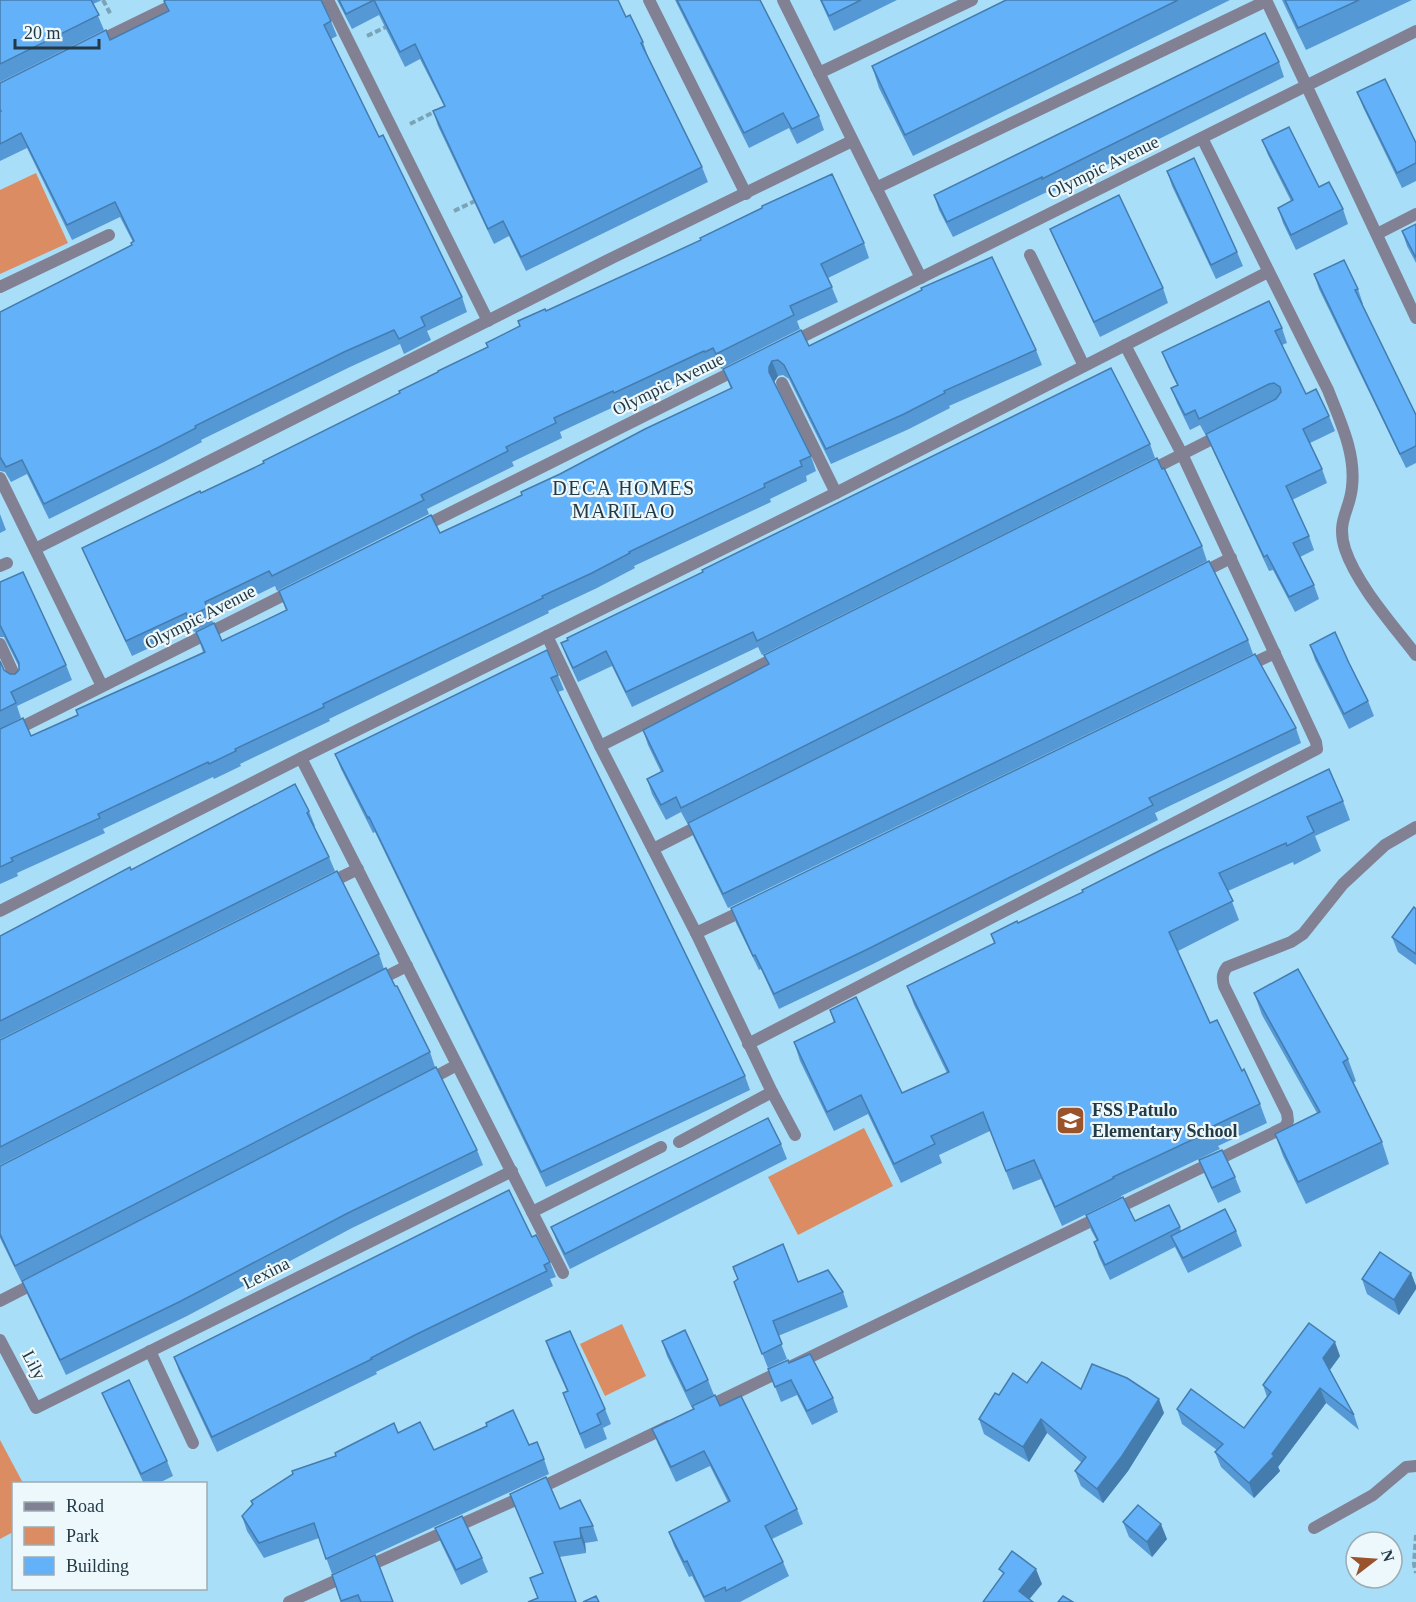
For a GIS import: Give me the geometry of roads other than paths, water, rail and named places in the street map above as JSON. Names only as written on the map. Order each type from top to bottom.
[{"type":"street","points":[[79,51],[183,0]]},
{"type":"street","points":[[328,0],[488,321]]},
{"type":"street","points":[[649,0],[746,194]]},
{"type":"street","points":[[783,0],[921,278]]},
{"type":"street","points":[[819,73],[972,0]]},
{"type":"street","points":[[876,188],[1266,0],[1416,318]]},
{"type":"street","name":"Olympic Avenue","points":[[779,349],[1416,31]]},
{"type":"street","points":[[1202,138],[1328,390],[1344,431],[1352,464],[1352,489],[1342,517],[1345,549],[1358,576],[1416,655]]},
{"type":"street","points":[[35,549],[852,141]]},
{"type":"street","points":[[1377,234],[1416,214]]},
{"type":"street","points":[[0,287],[109,235]]},
{"type":"street","points":[[1030,255],[1084,366]]},
{"type":"street","points":[[0,910],[301,758],[836,494],[1268,272]]},
{"type":"street","points":[[748,1044],[1317,749],[1316,742],[1182,454],[1125,345]]},
{"type":"street","name":"Olympic Avenue","points":[[407,534],[748,364]]},
{"type":"street","points":[[782,383],[836,494]]},
{"type":"street","points":[[1129,481],[1235,427]]},
{"type":"street","points":[[0,478],[102,686]]},
{"type":"street","points":[[1188,580],[1231,558]]},
{"type":"street","name":"Olympic Avenue","points":[[0,738],[302,586]]},
{"type":"street","points":[[547,636],[795,1135]]},
{"type":"street","points":[[0,644],[17,681]]},
{"type":"street","points":[[600,746],[790,650]]},
{"type":"street","points":[[1232,673],[1275,653]]},
{"type":"street","points":[[301,758],[563,1273]]},
{"type":"street","points":[[652,849],[717,816]]},
{"type":"street","points":[[289,1602],[511,1502],[1285,1127],[1288,1121],[1287,1113],[1224,986],[1222,978],[1224,971],[1227,967],[1291,942],[1303,934],[1343,884],[1385,845],[1416,827]]},
{"type":"street","points":[[316,890],[358,869]]},
{"type":"street","points":[[696,933],[761,902]]},
{"type":"street","points":[[365,987],[407,966]]},
{"type":"street","points":[[415,1087],[458,1065]]},
{"type":"street","points":[[679,1142],[772,1092]]},
{"type":"street","points":[[532,1212],[661,1147]]},
{"type":"street","name":"Lexina","points":[[36,1408],[512,1171]]},
{"type":"street","points":[[0,1301],[53,1274]]},
{"type":"street","name":"Lily","points":[[0,1340],[36,1408]]},
{"type":"street","points":[[150,1351],[193,1443]]},
{"type":"street","points":[[1314,1528],[1373,1496],[1406,1467],[1416,1466]]},
{"type":"place","name":"FSS Patulo Elementary School","points":[[1071,1120]]},
{"type":"district","name":"DECA HOMES MARILAO","points":[[624,500]]}]
